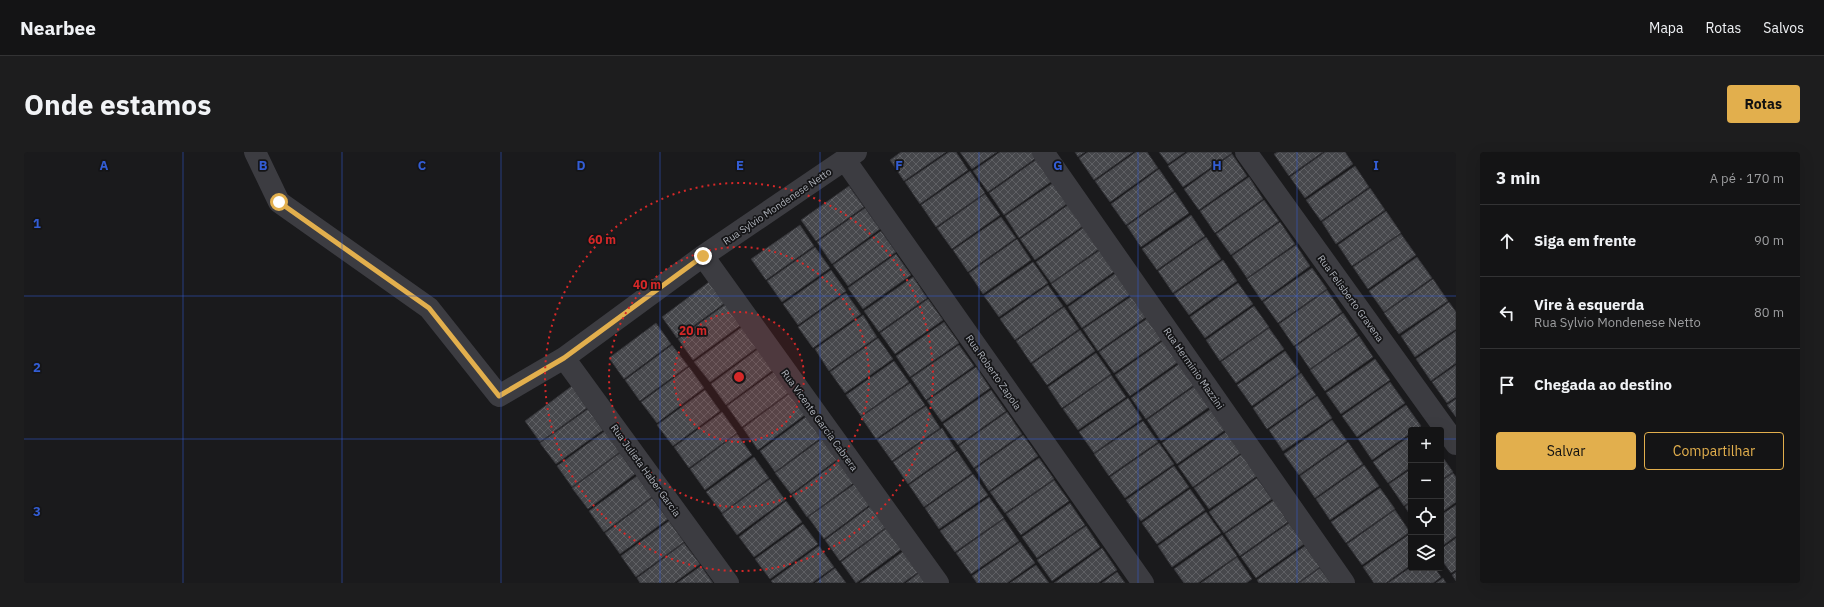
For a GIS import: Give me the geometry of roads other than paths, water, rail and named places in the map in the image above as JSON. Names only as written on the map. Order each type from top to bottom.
[{"type":"street","name":"Rua Sylvio Mondenese Netto","points":[[255,152],[279,202],[429,308],[499,396],[564,358],[703,256],[851,156]]},
{"type":"street","name":"Rua Herminio Mazzini","points":[[1044,152],[1344,583]]},
{"type":"street","name":"Rua Felisberto Gravena","points":[[1246,152],[1456,444]]},
{"type":"street","name":"Rua Roberto Zapola","points":[[851,156],[1143,583]]},
{"type":"street","name":"Rua Vicente Garcia Cabrera","points":[[703,256],[938,583]]},
{"type":"street","name":"Rua Julieta Haber Garcia","points":[[564,358],[728,583]]}]
